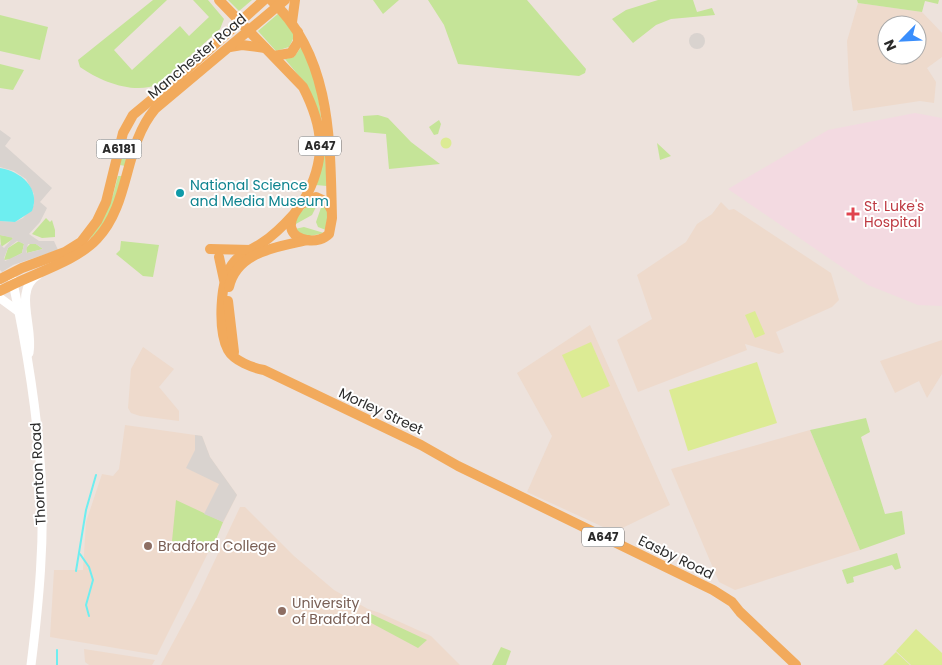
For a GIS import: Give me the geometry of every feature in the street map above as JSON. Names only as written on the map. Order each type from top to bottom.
[{"type":"main road","name":"A647","points":[[219,0],[303,87],[313,107],[318,125],[320,163],[311,187],[301,204],[276,233],[251,250],[235,264]]},
{"type":"main road","name":"Manchester Road","points":[[143,104],[174,81],[264,0]]},
{"type":"main road","points":[[274,56],[286,55],[296,48],[295,0]]},
{"type":"main road","name":"A647","points":[[235,264],[265,250],[322,239],[329,234],[332,209],[323,96],[315,66],[295,26],[278,2]]},
{"type":"main road","name":"Manchester Road","points":[[151,114],[278,2]]},
{"type":"main road","points":[[228,48],[242,44],[266,48]]},
{"type":"main road","points":[[143,104],[151,114]]},
{"type":"main road","name":"A6181","points":[[0,291],[13,278],[65,252],[84,239],[106,202],[123,133],[133,115],[143,104]]},
{"type":"main road","name":"A6181","points":[[0,279],[13,278],[51,266],[78,254],[89,246],[112,220],[136,140],[144,122],[151,114]]},
{"type":"main road","points":[[301,204],[316,197],[326,202],[332,209]]},
{"type":"main road","points":[[293,214],[292,231],[300,238],[309,240]]},
{"type":"main road","points":[[210,249],[251,250]]},
{"type":"main road","points":[[219,257],[224,280],[223,320],[232,352]]},
{"type":"main road","points":[[224,280],[235,264]]},
{"type":"main road","points":[[232,352],[228,293],[235,264]]},
{"type":"main road","points":[[27,361],[30,345],[25,290],[35,276],[51,266]]},
{"type":"main road","name":"Thornton Road","points":[[13,278],[39,442],[42,490],[40,576],[31,665]]},
{"type":"main road","points":[[0,298],[19,312]]},
{"type":"main road","name":"Morley Street","points":[[232,352],[254,368],[264,370],[484,478]]},
{"type":"main road","name":"Easby Road","points":[[484,478],[713,590],[732,602],[740,612],[796,665]]},
{"type":"shaded area","points":[[858,3],[922,12],[925,15],[877,15],[877,65],[927,65],[927,17],[942,33],[942,57],[927,68],[936,82],[934,103],[920,101],[853,111],[849,84],[847,41]]},
{"type":"shaded area","points":[[697,33],[703,35],[705,41],[703,47],[697,49],[691,47],[689,41],[691,35]]},
{"type":"shaded area","name":"St. Luke's Hospital","points":[[915,113],[942,118],[942,306],[918,305],[868,285],[728,189],[828,130]]},
{"type":"shaded area","points":[[0,130],[11,138],[5,146],[52,188],[40,202],[47,208],[40,222],[29,234],[39,241],[54,241],[58,250],[13,265],[2,272],[0,270],[0,244],[4,248],[13,238],[0,235],[0,221],[15,222],[23,218],[34,205],[34,194],[26,179],[14,171],[0,167]],"holes":[[[17,241],[24,244],[22,253],[5,261],[4,258],[8,248]],[[28,244],[36,244],[43,249],[27,253]]]},
{"type":"shaded area","points":[[721,202],[729,210],[734,209],[831,273],[839,300],[832,307],[776,332],[784,352],[779,354],[745,344],[747,350],[638,392],[617,340],[652,319],[637,275],[686,242],[697,224],[712,214]]},
{"type":"shaded area","points":[[590,325],[670,505],[614,532],[527,492],[552,436],[517,373]]},
{"type":"shaded area","points":[[942,340],[942,374],[927,398],[919,381],[895,393],[880,361]]},
{"type":"shaded area","points":[[143,347],[174,369],[159,387],[179,411],[179,421],[140,416],[131,413],[128,408],[131,369]]},
{"type":"shaded area","name":"Bradford College","points":[[125,425],[202,436],[210,457],[237,495],[157,655],[50,637],[54,570],[83,570],[86,522],[102,474],[113,476],[119,469]]},
{"type":"shaded area","points":[[810,430],[860,550],[735,590],[719,582],[671,469]]},
{"type":"shaded area","points":[[195,435],[202,436],[210,457],[237,495],[223,522],[204,514],[219,484],[186,468],[195,450]]},
{"type":"shaded area","name":"University of Bradford","points":[[240,507],[245,507],[294,556],[334,590],[368,609],[431,636],[460,665],[161,665],[197,598]]},
{"type":"shaded area","points":[[84,649],[155,660],[152,665],[89,665],[85,662]]},
{"type":"green space","points":[[153,0],[167,0],[114,50],[132,70],[180,26],[189,36],[209,17],[193,0],[208,0],[224,19],[220,29],[159,84],[150,87],[139,88],[118,85],[98,78],[80,67],[78,60]]},
{"type":"green space","points":[[228,0],[252,0],[239,11]]},
{"type":"green space","points":[[373,0],[399,0],[383,14]]},
{"type":"green space","points":[[428,0],[527,0],[586,69],[585,73],[579,76],[458,64],[444,25]]},
{"type":"green space","points":[[658,0],[693,0],[697,12],[712,8],[715,15],[671,19],[656,25],[633,43],[612,19],[626,10]]},
{"type":"green space","points":[[857,0],[939,0],[938,4],[925,1],[922,12],[858,3]]},
{"type":"green space","points":[[279,13],[293,30],[294,37],[289,47],[276,51],[258,31]]},
{"type":"green space","points":[[0,15],[48,27],[40,60],[0,51]]},
{"type":"green space","points":[[302,46],[315,76],[322,123],[308,87],[285,59],[294,57]]},
{"type":"green space","points":[[0,64],[24,70],[13,90],[0,88]]},
{"type":"green space","points":[[378,115],[388,118],[411,142],[440,164],[389,169],[386,134],[364,132],[363,116]]},
{"type":"green space","points":[[439,120],[441,124],[438,134],[434,135],[429,127]]},
{"type":"green space","points":[[446,137],[452,143],[446,149],[440,143]]},
{"type":"green space","points":[[125,138],[131,141],[125,166],[120,165]]},
{"type":"green space","points":[[657,143],[671,156],[660,160]]},
{"type":"green space","points":[[324,156],[327,186],[316,185]]},
{"type":"green space","points":[[118,176],[122,176],[111,212],[94,237],[90,239],[113,195]]},
{"type":"green space","points":[[319,201],[312,215],[294,225],[297,216],[303,210]]},
{"type":"green space","points":[[323,202],[328,210],[326,230],[318,227],[316,222]]},
{"type":"green space","points":[[46,218],[50,222],[52,220],[55,237],[42,238],[32,234]]},
{"type":"green space","points":[[304,227],[324,233],[306,237],[295,229]]},
{"type":"green space","points":[[0,235],[12,237],[13,239],[1,247]]},
{"type":"green space","points":[[19,241],[24,244],[22,253],[11,259],[4,260],[8,248]]},
{"type":"green space","points":[[121,241],[159,245],[153,277],[143,276],[116,254],[120,250]]},
{"type":"green space","points":[[30,244],[36,244],[43,249],[27,253],[26,248]]},
{"type":"green space","points":[[755,311],[765,334],[755,338],[745,315]]},
{"type":"green space","points":[[591,342],[610,386],[582,398],[562,355]]},
{"type":"green space","points":[[757,362],[777,423],[688,451],[669,390]]},
{"type":"green space","points":[[866,418],[870,432],[861,437],[885,514],[902,511],[905,534],[860,550],[810,430]]},
{"type":"green space","points":[[176,500],[223,522],[211,552],[172,541]]},
{"type":"green space","points":[[897,553],[901,568],[895,570],[892,565],[853,577],[854,582],[847,584],[842,570]]},
{"type":"green space","points":[[369,613],[427,640],[418,648],[362,618]]},
{"type":"green space","points":[[916,629],[942,653],[942,665],[911,665],[896,651]]},
{"type":"green space","points":[[501,647],[511,651],[506,665],[492,665]]},
{"type":"green space","points":[[896,652],[910,665],[883,665]]},
{"type":"water","points":[[0,168],[21,177],[27,182],[34,195],[32,211],[15,222],[0,221]]},
{"type":"waterway","points":[[76,571],[86,510],[96,475]]},
{"type":"waterway","points":[[80,554],[89,567],[93,580],[86,605],[89,616]]},
{"type":"waterway","points":[[57,650],[57,665]]},
{"type":"place","name":"National Science and Media Museum","points":[[180,193]]},
{"type":"place","name":"St. Luke's Hospital","points":[[853,214]]},
{"type":"place","name":"Bradford College","points":[[148,546]]},
{"type":"place","name":"University of Bradford","points":[[282,611]]}]
